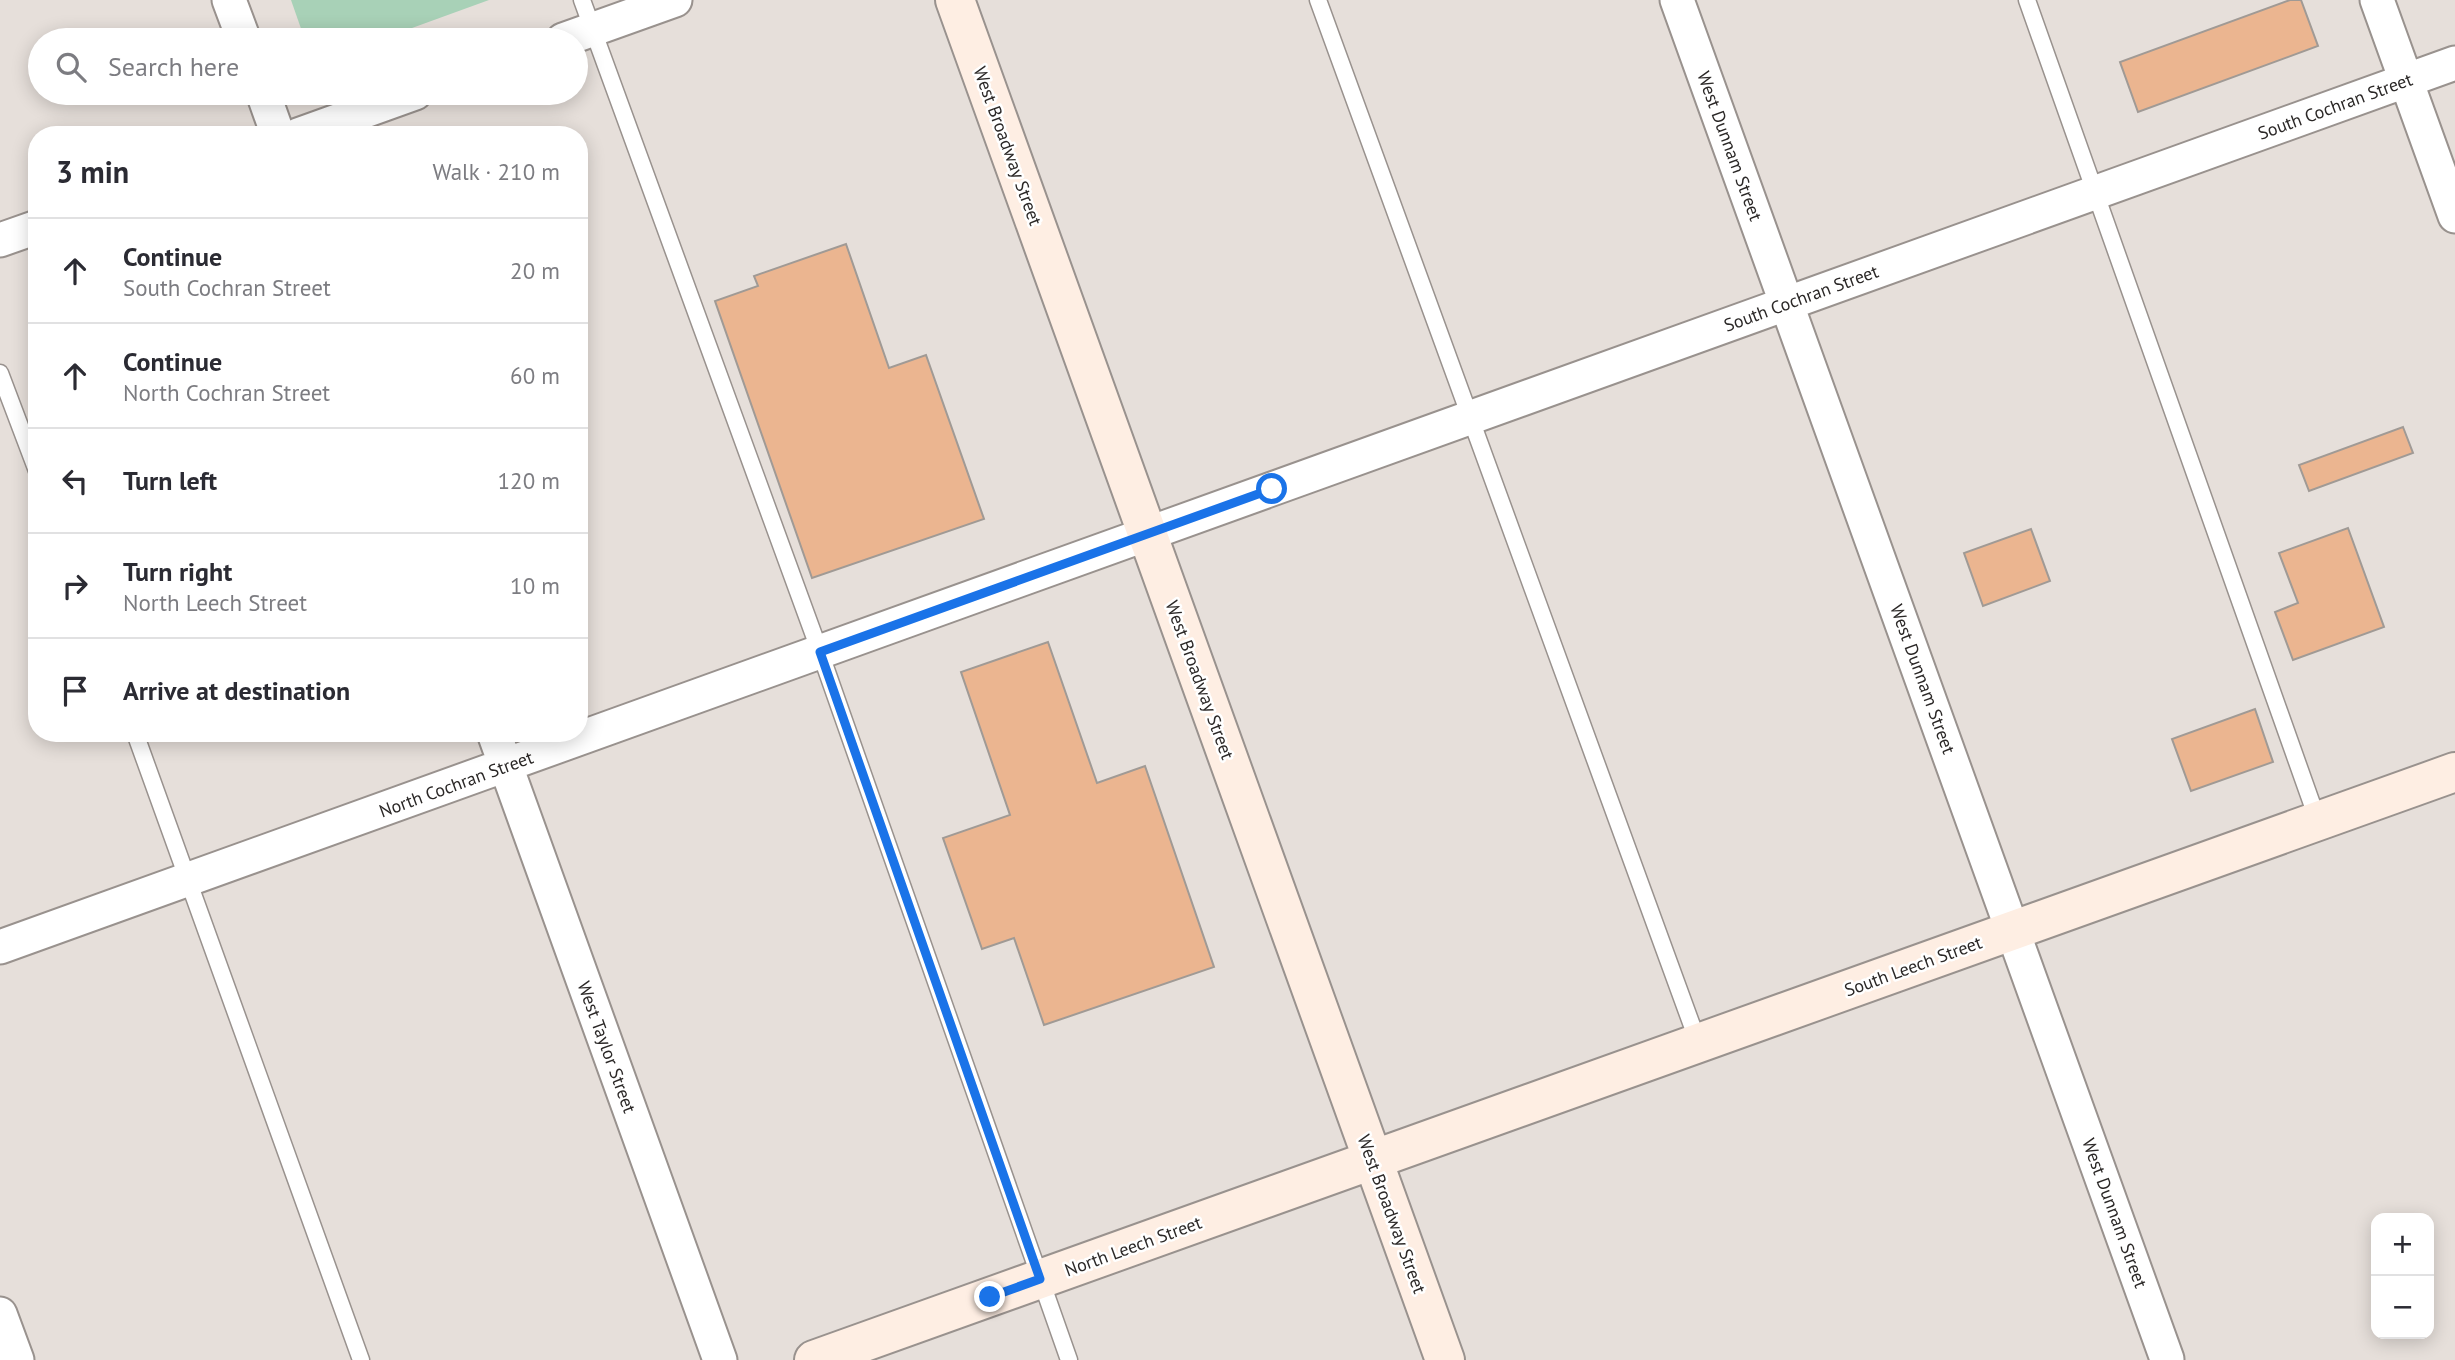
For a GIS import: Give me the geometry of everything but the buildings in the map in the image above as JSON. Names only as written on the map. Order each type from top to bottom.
[{"type":"street","points":[[229,0],[240,28]]},
{"type":"street","points":[[579,23],[676,0]]},
{"type":"street","name":"West Broadway Street","points":[[955,0],[1445,1360]]},
{"type":"street","name":"West Dunnam Street","points":[[1677,0],[2167,1359]]},
{"type":"street","points":[[2377,0],[2455,216]]},
{"type":"street","name":"South Cochran Street","points":[[1147,533],[2455,63]]},
{"type":"street","points":[[267,105],[275,126]]},
{"type":"street","points":[[323,126],[382,105]]},
{"type":"street","points":[[0,240],[28,231]]},
{"type":"street","name":"North Cochran Street","points":[[588,736],[1147,533]]},
{"type":"street","name":"West Taylor Street","points":[[497,742],[720,1360]]},
{"type":"street","name":"North Cochran Street","points":[[0,947],[571,742]]},
{"type":"street","name":"South Leech Street","points":[[1372,1160],[2455,772]]},
{"type":"street","name":"North Leech Street","points":[[814,1360],[1372,1160]]},
{"type":"street","points":[[0,1314],[17,1360]]},
{"type":"lane","points":[[1318,0],[1698,1042]]},
{"type":"lane","points":[[2028,0],[2098,191],[2318,821]]},
{"type":"lane","points":[[588,46],[820,652],[1069,1360]]},
{"type":"lane","points":[[0,373],[28,447]]},
{"type":"lane","points":[[138,742],[190,879],[361,1360]]},
{"type":"green space","points":[[291,0],[489,0],[412,28],[301,28]]},
{"type":"route","points":[[990,1297],[1040,1279],[820,652],[1272,489]]}]
